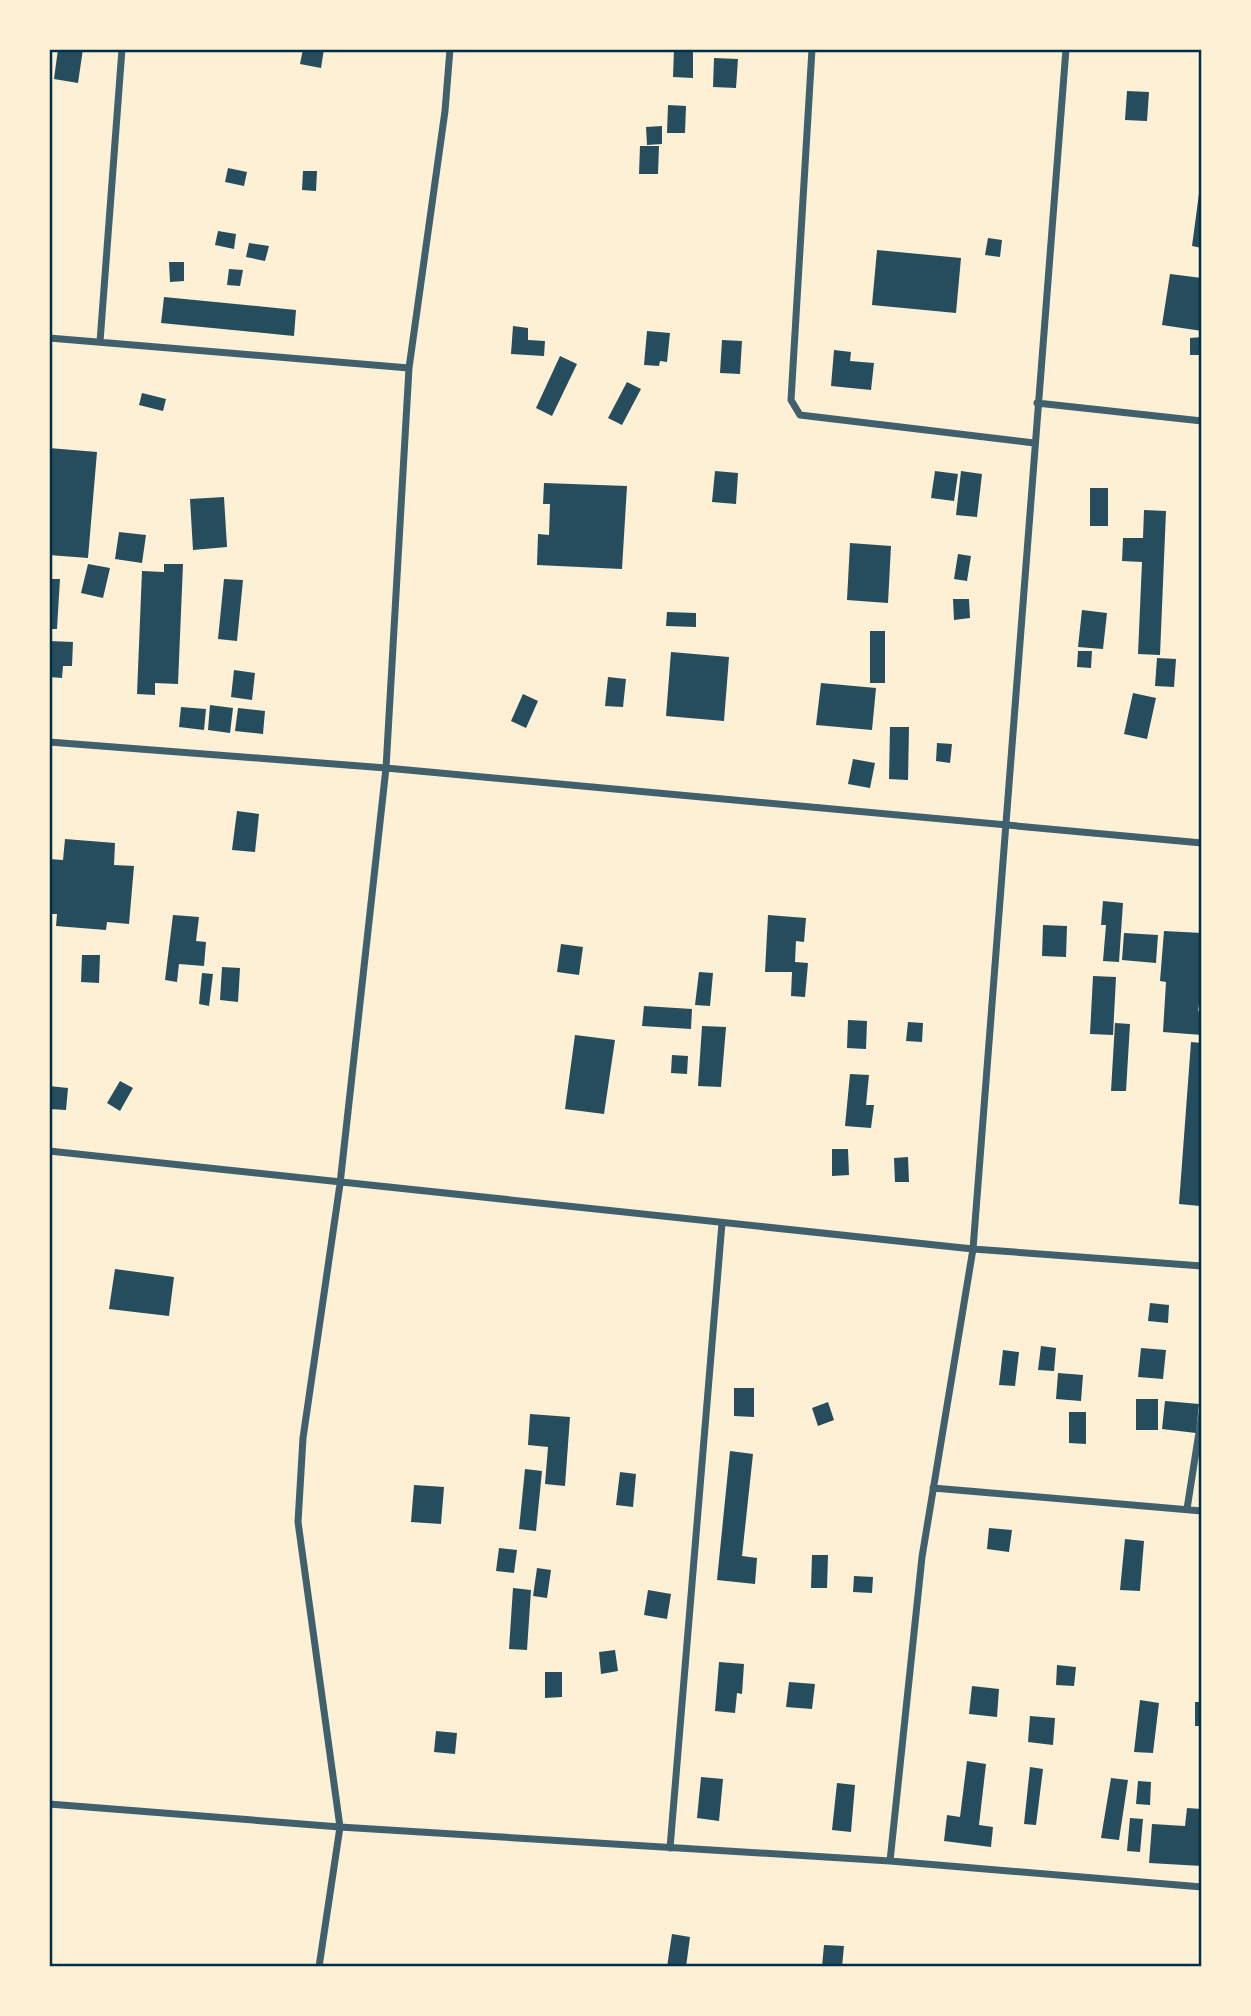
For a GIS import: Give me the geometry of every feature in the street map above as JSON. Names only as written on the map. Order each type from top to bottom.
[{"type":"street","points":[[100,342],[122,49]]},
{"type":"street","points":[[319,1967],[340,1827],[298,1522],[303,1438],[341,1184],[386,768],[409,368],[450,49]]},
{"type":"street","points":[[812,49],[791,400],[800,415],[1034,443]]},
{"type":"street","points":[[890,1861],[922,1557],[972,1249],[1003,825],[1057,187],[1066,49]]},
{"type":"street","points":[[49,338],[409,368]]},
{"type":"street","points":[[1037,403],[1202,421]]},
{"type":"street","points":[[49,742],[386,768],[1202,843]]},
{"type":"street","points":[[49,1152],[972,1249],[1202,1266]]},
{"type":"street","points":[[670,1848],[722,1223]]},
{"type":"street","points":[[1187,1509],[1202,1413]]},
{"type":"street","points":[[933,1488],[1202,1511]]},
{"type":"street","points":[[49,1804],[340,1827],[890,1861],[1202,1887]]},
{"type":"building","points":[[58,49],[83,49],[78,83],[54,79]]},
{"type":"building","points":[[303,49],[324,49],[321,68],[300,64]]},
{"type":"building","points":[[674,49],[693,49],[693,78],[673,77]]},
{"type":"building","points":[[714,58],[738,59],[736,88],[713,87]]},
{"type":"building","points":[[1127,91],[1149,92],[1147,121],[1125,120]]},
{"type":"building","points":[[668,105],[686,106],[685,133],[667,133]]},
{"type":"building","points":[[662,126],[662,144],[647,145],[646,127]]},
{"type":"building","points":[[640,146],[659,146],[658,174],[639,174]]},
{"type":"building","points":[[228,168],[247,172],[244,186],[225,182]]},
{"type":"building","points":[[303,171],[317,171],[316,191],[302,190]]},
{"type":"building","points":[[1200,186],[1202,187],[1202,248],[1192,246]]},
{"type":"building","points":[[218,231],[236,234],[234,249],[215,245]]},
{"type":"building","points":[[988,238],[1002,240],[1000,257],[985,255]]},
{"type":"building","points":[[249,243],[269,246],[265,261],[246,257]]},
{"type":"building","points":[[877,250],[961,258],[956,313],[872,305]]},
{"type":"building","points":[[169,262],[184,262],[184,281],[170,282]]},
{"type":"building","points":[[229,269],[243,270],[240,286],[227,285]]},
{"type":"building","points":[[1170,274],[1202,278],[1202,331],[1162,325]]},
{"type":"building","points":[[164,297],[296,310],[294,336],[161,323]]},
{"type":"building","points":[[513,326],[528,328],[528,340],[545,341],[544,356],[511,354]]},
{"type":"building","points":[[647,331],[670,333],[667,362],[660,361],[659,366],[644,365]]},
{"type":"building","points":[[1202,337],[1202,355],[1190,355],[1190,338]]},
{"type":"building","points":[[722,340],[742,341],[740,374],[720,373]]},
{"type":"building","points":[[834,350],[851,352],[850,361],[874,363],[871,390],[831,386]]},
{"type":"building","points":[[560,356],[577,364],[552,416],[536,408]]},
{"type":"building","points":[[627,382],[641,389],[622,425],[608,418]]},
{"type":"building","points":[[142,393],[166,399],[163,411],[139,405]]},
{"type":"building","points":[[49,448],[97,452],[88,558],[49,555]]},
{"type":"building","points":[[715,471],[738,473],[736,504],[712,502]]},
{"type":"building","points":[[935,471],[958,474],[954,501],[931,498]]},
{"type":"building","points":[[961,471],[982,474],[977,517],[956,515]]},
{"type":"building","points":[[544,483],[627,486],[622,569],[537,565],[538,534],[549,535],[550,504],[543,504]]},
{"type":"building","points":[[1090,488],[1108,488],[1108,526],[1090,526]]},
{"type":"building","points":[[224,497],[227,547],[193,550],[190,499]]},
{"type":"building","points":[[1144,510],[1166,511],[1160,655],[1138,654],[1142,562],[1122,561],[1123,538],[1143,538]]},
{"type":"building","points":[[119,532],[146,535],[142,563],[115,559]]},
{"type":"building","points":[[850,543],[891,546],[888,603],[847,600]]},
{"type":"building","points":[[958,554],[971,556],[967,581],[954,579]]},
{"type":"building","points":[[88,564],[110,568],[103,598],[81,593]]},
{"type":"building","points":[[164,564],[183,564],[178,684],[155,683],[155,695],[137,694],[142,571],[164,572]]},
{"type":"building","points":[[49,579],[60,579],[57,629],[49,629]]},
{"type":"building","points":[[224,579],[243,580],[237,641],[218,639]]},
{"type":"building","points":[[953,599],[969,599],[970,618],[954,620]]},
{"type":"building","points":[[1082,610],[1107,613],[1103,649],[1078,647]]},
{"type":"building","points":[[667,612],[696,613],[696,627],[666,626]]},
{"type":"building","points":[[870,631],[885,631],[885,683],[870,683]]},
{"type":"building","points":[[49,641],[73,642],[72,666],[63,666],[62,678],[49,677]]},
{"type":"building","points":[[1078,651],[1092,651],[1091,668],[1077,667]]},
{"type":"building","points":[[671,652],[729,657],[724,721],[666,716]]},
{"type":"building","points":[[1157,658],[1176,659],[1174,687],[1155,686]]},
{"type":"building","points":[[234,670],[255,673],[252,700],[231,697]]},
{"type":"building","points":[[608,677],[626,679],[623,707],[605,706]]},
{"type":"building","points":[[821,683],[876,688],[872,730],[816,725]]},
{"type":"building","points":[[1133,693],[1156,698],[1147,739],[1124,734]]},
{"type":"building","points":[[523,694],[538,701],[526,728],[511,721]]},
{"type":"building","points":[[210,705],[233,708],[230,733],[208,730]]},
{"type":"building","points":[[181,707],[206,709],[204,730],[179,727]]},
{"type":"building","points":[[238,708],[265,711],[263,734],[235,731]]},
{"type":"building","points":[[890,727],[909,727],[908,780],[889,779]]},
{"type":"building","points":[[937,743],[952,744],[950,763],[936,761]]},
{"type":"building","points":[[853,759],[875,763],[870,788],[848,784]]},
{"type":"building","points":[[237,811],[259,814],[255,852],[232,850]]},
{"type":"building","points":[[65,839],[115,843],[114,865],[134,866],[129,924],[107,922],[106,930],[56,926],[57,914],[49,914],[49,859],[63,860]]},
{"type":"building","points":[[1103,901],[1123,903],[1119,962],[1103,961],[1106,925],[1101,925]]},
{"type":"building","points":[[173,915],[199,917],[196,941],[206,942],[204,966],[179,964],[177,982],[165,980]]},
{"type":"building","points":[[768,915],[806,918],[804,942],[796,941],[795,962],[808,963],[805,997],[791,996],[792,972],[765,972]]},
{"type":"building","points":[[1043,925],[1067,926],[1066,957],[1042,956]]},
{"type":"building","points":[[1164,931],[1202,933],[1202,984],[1198,1011],[1202,1011],[1202,1035],[1163,1032],[1166,982],[1160,981]]},
{"type":"building","points":[[1124,933],[1158,935],[1156,963],[1122,960]]},
{"type":"building","points":[[561,944],[583,947],[579,975],[557,972]]},
{"type":"building","points":[[82,955],[100,955],[99,983],[81,982]]},
{"type":"building","points":[[222,967],[240,968],[238,1002],[220,1000]]},
{"type":"building","points":[[699,972],[713,973],[710,1006],[695,1005]]},
{"type":"building","points":[[202,973],[213,974],[209,1006],[199,1004]]},
{"type":"building","points":[[1093,976],[1116,977],[1113,1035],[1090,1034]]},
{"type":"building","points":[[644,1006],[692,1009],[691,1029],[642,1026]]},
{"type":"building","points":[[848,1020],[867,1021],[866,1049],[847,1048]]},
{"type":"building","points":[[908,1022],[923,1023],[922,1042],[906,1041]]},
{"type":"building","points":[[1115,1023],[1130,1024],[1126,1091],[1111,1091]]},
{"type":"building","points":[[702,1026],[726,1027],[721,1087],[698,1086]]},
{"type":"building","points":[[575,1035],[615,1040],[604,1114],[565,1109]]},
{"type":"building","points":[[1191,1042],[1202,1043],[1200,1206],[1179,1204]]},
{"type":"building","points":[[672,1055],[688,1056],[687,1074],[671,1073]]},
{"type":"building","points":[[850,1074],[869,1075],[866,1105],[874,1105],[871,1128],[845,1126]]},
{"type":"building","points":[[120,1081],[133,1088],[120,1111],[107,1103]]},
{"type":"building","points":[[49,1086],[68,1088],[66,1110],[49,1109]]},
{"type":"building","points":[[832,1149],[848,1149],[849,1175],[832,1176]]},
{"type":"building","points":[[908,1157],[909,1182],[895,1182],[894,1158]]},
{"type":"building","points":[[115,1269],[174,1277],[169,1316],[109,1309]]},
{"type":"building","points":[[1150,1303],[1169,1305],[1168,1323],[1148,1321]]},
{"type":"building","points":[[1041,1346],[1056,1348],[1054,1371],[1038,1370]]},
{"type":"building","points":[[1141,1348],[1166,1350],[1163,1379],[1138,1377]]},
{"type":"building","points":[[1003,1350],[1019,1352],[1015,1386],[999,1385]]},
{"type":"building","points":[[1058,1373],[1083,1375],[1081,1401],[1056,1399]]},
{"type":"building","points":[[734,1388],[754,1388],[754,1417],[734,1416]]},
{"type":"building","points":[[1136,1399],[1158,1399],[1158,1430],[1136,1430]]},
{"type":"building","points":[[1165,1401],[1199,1404],[1196,1433],[1162,1429]]},
{"type":"building","points":[[828,1402],[834,1420],[818,1426],[812,1408]]},
{"type":"building","points":[[1069,1412],[1086,1412],[1086,1444],[1069,1443]]},
{"type":"building","points":[[530,1414],[570,1417],[565,1486],[545,1484],[548,1447],[528,1445]]},
{"type":"building","points":[[730,1451],[753,1454],[742,1556],[757,1558],[755,1584],[717,1580]]},
{"type":"building","points":[[525,1469],[542,1471],[536,1531],[519,1529]]},
{"type":"building","points":[[620,1472],[636,1474],[633,1507],[616,1505]]},
{"type":"building","points":[[414,1485],[444,1487],[441,1524],[411,1522]]},
{"type":"building","points":[[989,1528],[1012,1530],[1009,1552],[987,1549]]},
{"type":"building","points":[[1125,1539],[1144,1541],[1140,1591],[1120,1590]]},
{"type":"building","points":[[499,1548],[517,1550],[514,1573],[496,1571]]},
{"type":"building","points":[[812,1555],[828,1555],[827,1588],[811,1588]]},
{"type":"building","points":[[537,1568],[551,1570],[547,1598],[533,1596]]},
{"type":"building","points":[[854,1576],[873,1577],[872,1593],[853,1592]]},
{"type":"building","points":[[513,1588],[531,1590],[527,1650],[509,1649]]},
{"type":"building","points":[[648,1590],[671,1594],[667,1619],[644,1615]]},
{"type":"building","points":[[615,1650],[618,1671],[601,1674],[599,1652]]},
{"type":"building","points":[[719,1662],[744,1664],[742,1694],[737,1693],[735,1713],[715,1711]]},
{"type":"building","points":[[1057,1665],[1076,1667],[1074,1686],[1056,1685]]},
{"type":"building","points":[[545,1672],[562,1672],[562,1697],[545,1698]]},
{"type":"building","points":[[789,1682],[815,1684],[812,1709],[786,1707]]},
{"type":"building","points":[[972,1686],[999,1689],[997,1717],[969,1714]]},
{"type":"building","points":[[1140,1700],[1159,1703],[1153,1753],[1134,1752]]},
{"type":"building","points":[[1195,1702],[1202,1702],[1202,1726],[1195,1726]]},
{"type":"building","points":[[1030,1716],[1055,1718],[1053,1745],[1028,1742]]},
{"type":"building","points":[[436,1731],[457,1733],[455,1754],[434,1752]]},
{"type":"building","points":[[967,1761],[986,1764],[979,1825],[993,1827],[991,1847],[944,1841],[947,1815],[960,1817]]},
{"type":"building","points":[[1030,1767],[1043,1769],[1036,1825],[1024,1824]]},
{"type":"building","points":[[701,1777],[723,1779],[719,1821],[697,1818]]},
{"type":"building","points":[[1111,1778],[1128,1780],[1119,1840],[1101,1838]]},
{"type":"building","points":[[1138,1781],[1151,1782],[1150,1805],[1136,1804]]},
{"type":"building","points":[[837,1783],[855,1785],[851,1832],[832,1830]]},
{"type":"building","points":[[1187,1808],[1202,1809],[1202,1866],[1149,1863],[1152,1824],[1185,1826]]},
{"type":"building","points":[[1130,1818],[1143,1819],[1140,1852],[1127,1851]]},
{"type":"building","points":[[672,1934],[690,1937],[686,1967],[667,1967]]},
{"type":"building","points":[[824,1945],[844,1946],[842,1967],[822,1967]]}]
